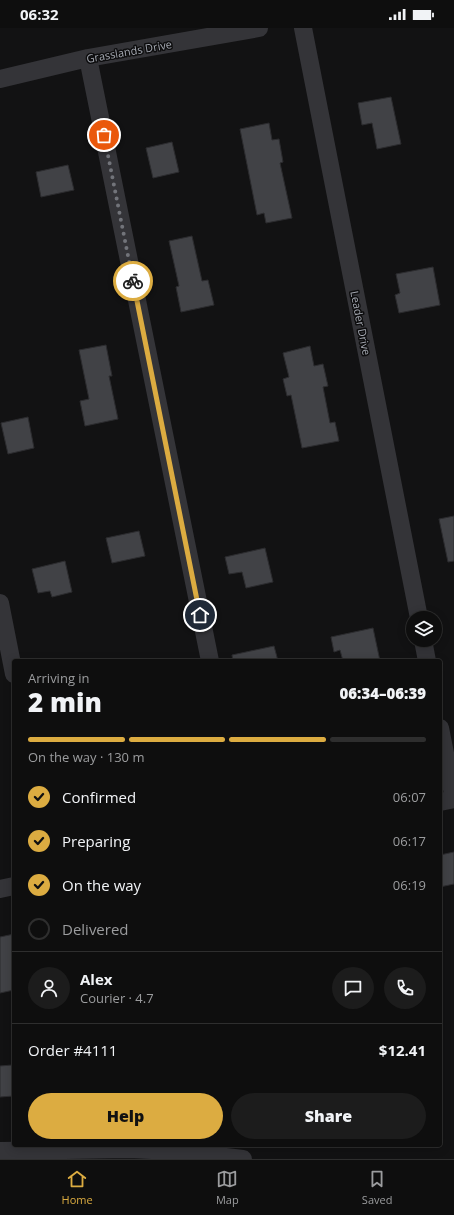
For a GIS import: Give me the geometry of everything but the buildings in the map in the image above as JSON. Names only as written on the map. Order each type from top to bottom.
[{"type":"street","name":"Grasslands Drive","points":[[0,79],[88,58],[259,28]]},
{"type":"street","name":"Leader Drive","points":[[303,28],[418,611]]},
{"type":"street","points":[[88,58],[210,659]]},
{"type":"street","points":[[0,603],[12,664]]},
{"type":"street","points":[[424,647],[427,659]]},
{"type":"street","points":[[442,738],[454,799],[442,802]]},
{"type":"street","points":[[0,889],[12,886]]},
{"type":"street","points":[[0,1151],[129,1149],[174,1151],[243,1159]]},
{"type":"way so far","points":[[104,135],[133,281]]},
{"type":"route","points":[[133,281],[200,615]]}]
